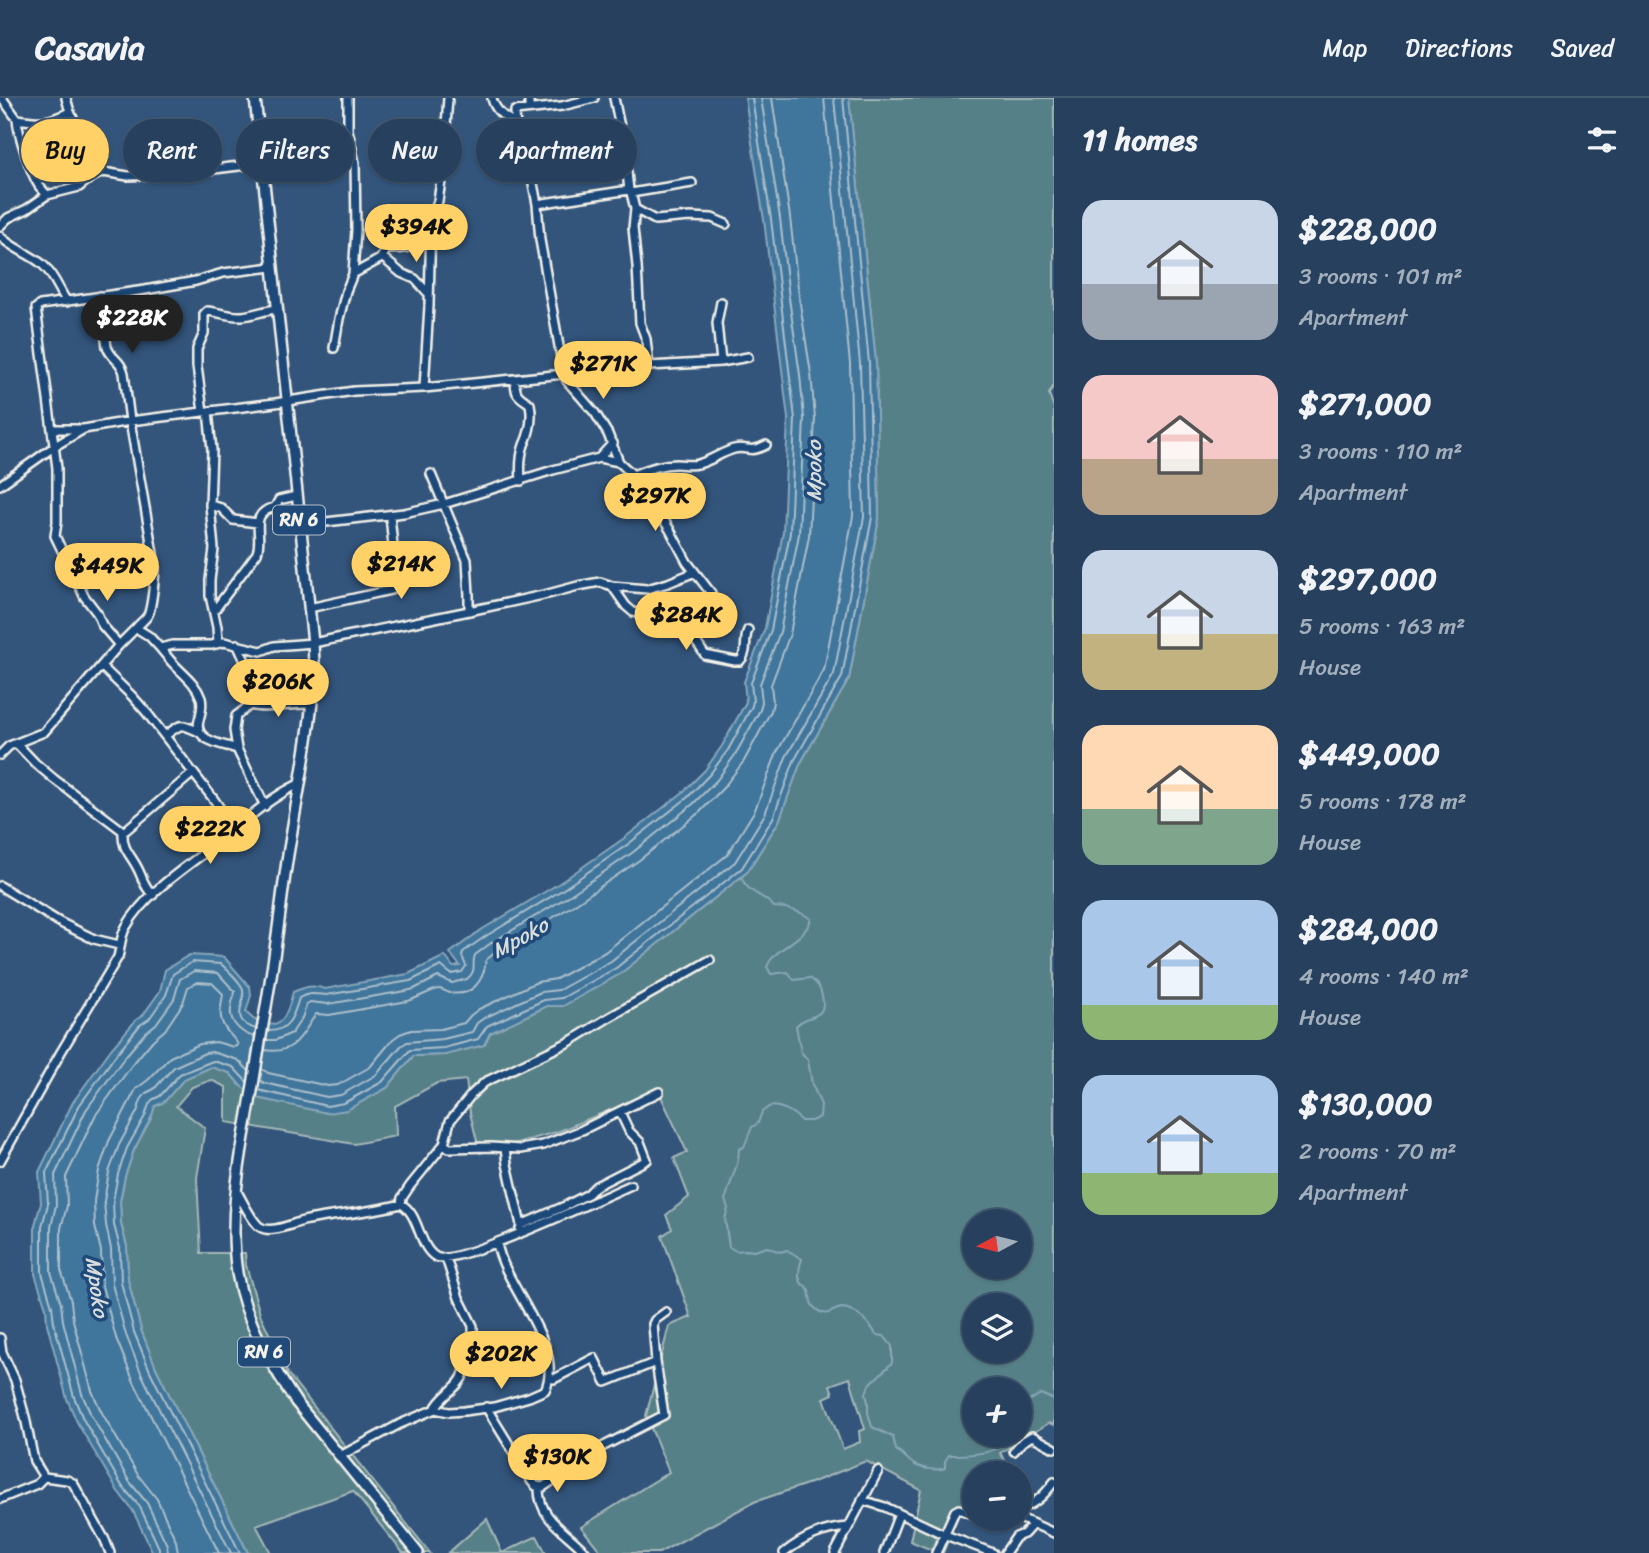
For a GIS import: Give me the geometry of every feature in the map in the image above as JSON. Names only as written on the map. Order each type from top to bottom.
[{"type":"main road","name":"RN 6","points":[[255,98],[257,119]]},
{"type":"main road","name":"RN 6","points":[[264,182],[313,643],[314,689],[236,1189],[235,1257],[248,1314],[279,1377],[296,1402],[418,1553]]},
{"type":"street","points":[[2,98],[17,119],[38,185],[47,195]]},
{"type":"street","points":[[66,98],[73,119]]},
{"type":"street","points":[[348,98],[348,119]]},
{"type":"street","points":[[424,388],[431,218],[438,201],[443,167],[448,98]]},
{"type":"street","points":[[492,98],[507,119]]},
{"type":"street","points":[[529,98],[529,109]]},
{"type":"street","points":[[514,119],[515,111],[562,106],[594,98]]},
{"type":"street","points":[[614,98],[635,209],[633,228],[639,313],[649,366]]},
{"type":"street","points":[[17,119],[48,121],[70,112]]},
{"type":"street","points":[[334,348],[346,291],[353,274],[354,158]]},
{"type":"street","points":[[109,173],[128,176],[174,174],[236,166]]},
{"type":"street","points":[[533,182],[540,240],[564,374],[595,413],[613,443],[619,462]]},
{"type":"street","points":[[1,227],[8,218],[47,195],[74,189],[83,183]]},
{"type":"street","points":[[537,204],[692,183]]},
{"type":"street","points":[[635,209],[654,220],[690,217],[712,218],[726,223]]},
{"type":"street","points":[[353,274],[380,259],[387,249],[409,248],[414,244],[425,221],[431,218]]},
{"type":"street","points":[[0,236],[48,269],[67,302]]},
{"type":"street","points":[[382,257],[401,273],[415,279],[429,294]]},
{"type":"street","points":[[118,645],[84,596],[55,536],[55,446],[36,308],[40,305],[196,281],[223,273],[272,267]]},
{"type":"street","points":[[0,755],[9,746],[44,732],[118,645],[147,617],[150,609],[155,584],[155,565],[122,366],[107,347],[100,296]]},
{"type":"street","points":[[721,302],[717,323],[721,362]]},
{"type":"street","points":[[218,643],[210,596],[214,550],[212,450],[197,349],[204,333],[204,314],[207,311],[242,316],[276,309]]},
{"type":"street","points":[[52,429],[84,429],[354,391],[424,388],[649,366],[721,362],[748,357]]},
{"type":"street","points":[[515,379],[518,397],[530,404],[531,412],[529,438],[524,444],[520,467],[521,481]]},
{"type":"street","points":[[0,485],[84,429]]},
{"type":"street","points":[[599,458],[613,443]]},
{"type":"street","points":[[634,475],[653,467],[674,464],[695,466],[731,450],[742,448],[748,451],[766,445]]},
{"type":"street","points":[[300,525],[390,515],[444,504],[599,458],[619,462],[634,475],[649,496],[687,562],[710,590],[711,596],[684,624]]},
{"type":"street","points":[[431,474],[467,560],[469,611]]},
{"type":"street","points":[[214,611],[260,547],[258,523],[262,512],[275,507],[279,500],[296,496]]},
{"type":"street","points":[[211,505],[221,509],[233,520],[258,523]]},
{"type":"street","points":[[309,608],[397,587],[390,515]]},
{"type":"street","points":[[160,648],[218,643],[237,644],[261,651],[274,646],[313,643],[600,582],[612,586],[647,589],[695,572]]},
{"type":"street","points":[[612,586],[626,606],[634,612],[684,624],[705,655],[740,661],[745,655],[748,630]]},
{"type":"street","points":[[136,628],[149,636],[189,678],[201,698],[199,732]]},
{"type":"street","points":[[237,644],[246,663],[250,705]]},
{"type":"street","points":[[101,666],[132,696],[165,736],[234,830]]},
{"type":"street","points":[[250,705],[257,707],[312,704]]},
{"type":"street","points":[[250,705],[236,716],[234,730],[237,749],[265,806]]},
{"type":"street","points":[[165,736],[178,726],[184,725],[213,742],[237,749]]},
{"type":"street","points":[[16,743],[44,771],[123,831],[124,848],[139,870],[141,880],[153,895]]},
{"type":"street","points":[[123,831],[193,773]]},
{"type":"street","points":[[0,1160],[114,965],[126,927],[153,895],[265,806],[299,785]]},
{"type":"street","points":[[0,886],[94,939],[119,945]]},
{"type":"street","points":[[401,1204],[410,1186],[444,1144],[450,1121],[485,1082],[569,1042],[710,960]]},
{"type":"street","points":[[444,1144],[449,1148],[520,1149],[560,1139],[659,1092]]},
{"type":"street","points":[[236,1189],[257,1225],[271,1229],[401,1204],[410,1211],[430,1251],[436,1257],[446,1258],[497,1243],[647,1160],[620,1112]]},
{"type":"street","points":[[505,1148],[520,1229]]},
{"type":"street","points":[[520,1229],[631,1185]]},
{"type":"street","points":[[340,1456],[435,1409],[449,1412],[505,1405],[545,1390],[550,1378],[547,1349],[505,1267],[497,1243]]},
{"type":"street","points":[[435,1409],[464,1375],[469,1339],[473,1335],[473,1326],[459,1298],[446,1258]]},
{"type":"street","points":[[539,1487],[602,1447],[664,1416],[653,1324],[666,1312]]},
{"type":"street","points":[[0,1338],[2,1352],[15,1380],[34,1461],[44,1477]]},
{"type":"street","points":[[550,1378],[554,1379],[594,1357],[606,1382],[656,1362]]},
{"type":"street","points":[[486,1407],[532,1482],[539,1487]]},
{"type":"street","points":[[1014,1451],[1032,1436],[1054,1448]]},
{"type":"street","points":[[835,1553],[878,1471]]},
{"type":"street","points":[[0,1499],[37,1484],[44,1477]]},
{"type":"street","points":[[44,1477],[73,1483],[110,1553]]},
{"type":"street","points":[[1032,1504],[1046,1493],[1054,1482]]},
{"type":"street","points":[[539,1487],[540,1500],[548,1517],[586,1553]]},
{"type":"street","points":[[862,1500],[993,1553]]},
{"type":"street","points":[[936,1553],[955,1511],[962,1510]]},
{"type":"street","points":[[884,1553],[899,1514]]},
{"type":"street","points":[[1032,1524],[1054,1533]]},
{"type":"street","points":[[784,1553],[806,1537],[848,1527]]},
{"type":"street","points":[[1005,1553],[1016,1537],[1026,1531]]},
{"type":"green space","points":[[849,98],[1054,98],[1054,385],[1049,394],[1054,408],[1054,1425],[1049,1423],[1032,1433],[1032,1377],[962,1377],[962,1447],[1010,1447],[1000,1453],[1006,1461],[962,1461],[962,1506],[943,1553],[910,1541],[921,1490],[866,1461],[754,1502],[659,1553],[602,1553],[581,1527],[669,1472],[646,1416],[669,1326],[691,1317],[662,1236],[672,1229],[666,1215],[689,1197],[674,1158],[687,1152],[658,1090],[557,1132],[480,1153],[470,1113],[466,1080],[437,1083],[395,1106],[396,1136],[354,1144],[226,1122],[226,1087],[211,1080],[192,1087],[176,1106],[205,1128],[197,1178],[201,1253],[245,1253],[260,1314],[288,1374],[430,1553],[403,1553],[353,1491],[256,1525],[271,1553],[248,1553],[156,1368],[141,1330],[128,1280],[127,1247],[121,1224],[120,1201],[134,1150],[155,1106],[164,1102],[184,1079],[211,1067],[230,1073],[241,1086],[327,1113],[387,1088],[413,1056],[445,1055],[484,1045],[490,1033],[547,1006],[563,1005],[620,974],[747,872],[779,821],[800,764],[849,679],[879,518],[876,363]],"holes":[[[850,1378],[865,1429],[859,1431],[860,1442],[843,1449],[824,1398],[833,1394],[830,1385]]]},
{"type":"green space","points":[[487,1519],[502,1553],[448,1553]]},
{"type":"green space","points":[[537,1536],[546,1553],[502,1553]]},
{"type":"water","name":"Mpoko","points":[[745,98],[849,98],[876,363],[879,518],[849,679],[800,764],[779,821],[747,872],[620,974],[563,1006],[547,1006],[490,1033],[484,1045],[445,1055],[413,1056],[387,1088],[347,1110],[327,1113],[257,1098],[230,1073],[211,1067],[184,1079],[164,1102],[155,1106],[134,1150],[120,1201],[121,1224],[127,1247],[128,1280],[141,1330],[156,1368],[248,1553],[153,1553],[133,1511],[117,1490],[77,1422],[67,1399],[47,1324],[46,1308],[35,1274],[35,1225],[41,1203],[39,1172],[73,1102],[111,1049],[143,1015],[160,991],[165,970],[189,955],[224,957],[250,987],[251,995],[246,1012],[266,1024],[282,1020],[293,992],[301,989],[313,986],[325,989],[408,974],[445,956],[453,967],[460,966],[450,953],[481,930],[558,884],[623,839],[682,793],[705,770],[722,746],[746,702],[744,682],[765,628],[783,532],[788,419],[764,220]]},
{"type":"waterway","points":[[741,877],[752,891],[774,907],[794,910],[811,919],[803,933],[776,954],[767,967],[771,974],[788,972],[794,980],[810,978],[821,991],[822,1009],[796,1026],[801,1052],[808,1060],[812,1084],[821,1105],[820,1117],[811,1121],[801,1121],[787,1110],[770,1106],[762,1112],[758,1123],[752,1127],[744,1147],[739,1149],[738,1161],[725,1200],[728,1208],[725,1219],[729,1247],[736,1251],[754,1251],[767,1247],[780,1252],[787,1250],[802,1259],[799,1277],[808,1289],[816,1309],[824,1313],[847,1309],[862,1318],[876,1335],[884,1336],[892,1346],[892,1363],[869,1385],[866,1393],[868,1413],[872,1427],[893,1437],[896,1450],[915,1465],[930,1469],[945,1468],[949,1455],[977,1454],[1001,1447]]},
{"type":"waterway","points":[[1032,1399],[1041,1394],[1054,1400]]}]
